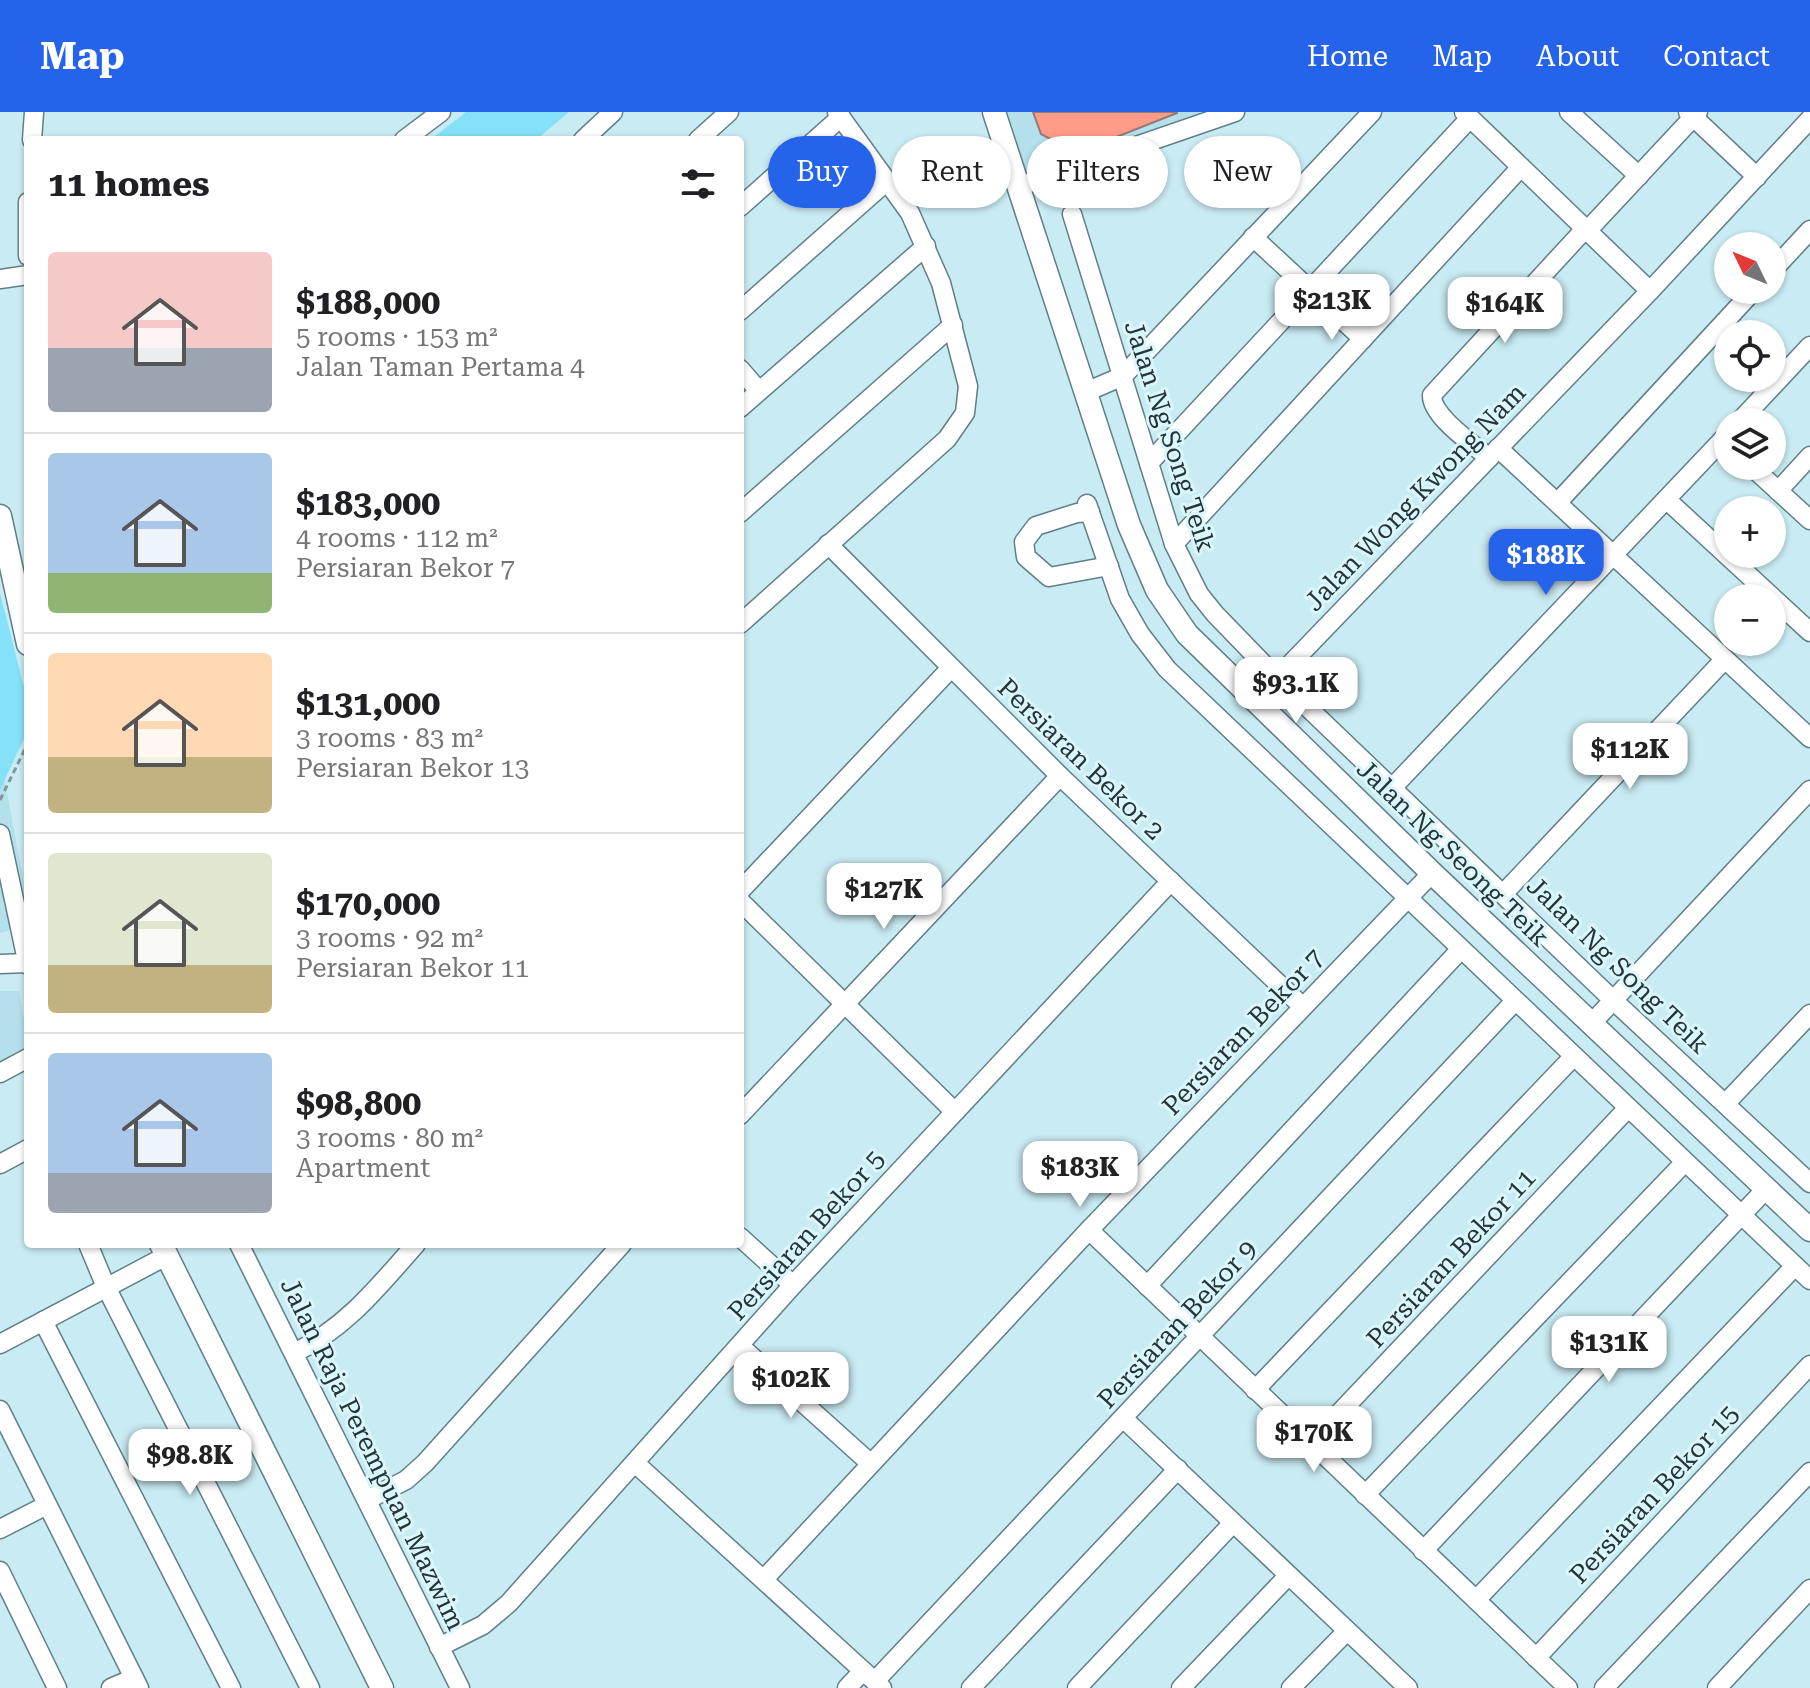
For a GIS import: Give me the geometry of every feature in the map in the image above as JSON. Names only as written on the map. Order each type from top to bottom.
[{"type":"main road","name":"Jalan Ng Seong Teik","points":[[994,112],[1129,525],[1157,590],[1187,634],[1432,873],[1810,1230]]},
{"type":"main road","points":[[0,516],[24,626]]},
{"type":"main road","points":[[163,1250],[382,1688]]},
{"type":"street","points":[[32,136],[34,112]]},
{"type":"street","points":[[409,136],[441,112]]},
{"type":"street","points":[[587,136],[613,112]]},
{"type":"street","points":[[702,136],[729,112]]},
{"type":"street","points":[[1020,186],[1235,112]]},
{"type":"street","points":[[1086,392],[1123,376],[1372,112]]},
{"type":"street","points":[[1569,112],[1639,176]]},
{"type":"street","points":[[1757,177],[1693,114],[1639,176],[1432,395],[1432,402],[1439,414],[1558,502],[1810,738]]},
{"type":"street","points":[[744,203],[839,115],[910,213],[926,246],[953,325],[969,399],[965,413],[947,439],[744,615]]},
{"type":"street","points":[[1149,463],[1467,115],[1650,291]]},
{"type":"street","name":"Jalan Wong Kwong Nam","points":[[1253,700],[1650,291],[1810,119]]},
{"type":"street","points":[[1174,544],[1521,167]]},
{"type":"street","points":[[744,307],[887,181]]},
{"type":"street","name":"Jalan Ng Song Teik","points":[[1072,214],[1174,544],[1199,594],[1277,678],[1614,1001],[1810,1183]]},
{"type":"street","points":[[1786,256],[1810,230]]},
{"type":"street","points":[[1253,237],[1363,339]]},
{"type":"street","points":[[744,404],[926,246]]},
{"type":"street","points":[[0,279],[24,276]]},
{"type":"street","points":[[1558,502],[1741,304]]},
{"type":"street","points":[[744,509],[953,325]]},
{"type":"street","points":[[1752,408],[1810,346]]},
{"type":"street","points":[[744,374],[759,391]]},
{"type":"street","points":[[1392,788],[1714,451]]},
{"type":"street","points":[[1778,491],[1810,456]]},
{"type":"street","points":[[1766,480],[1810,520]]},
{"type":"street","points":[[1667,500],[1810,632]]},
{"type":"street","points":[[1109,566],[1049,577],[1026,557],[1024,542],[1036,526],[1088,508],[1109,566],[1120,599],[1140,634],[1167,669],[1810,1280]]},
{"type":"street","name":"Persiaran Bekor 2","points":[[828,544],[950,669],[1302,1006]]},
{"type":"street","points":[[1504,893],[1724,660]]},
{"type":"street","points":[[744,887],[950,669]]},
{"type":"street","points":[[744,1111],[1060,776]]},
{"type":"street","points":[[1592,1023],[1810,790]]},
{"type":"street","points":[[0,834],[24,945]]},
{"type":"street","name":"Persiaran Bekor 7","points":[[764,1579],[1089,1230],[1432,873]]},
{"type":"street","name":"Persiaran Bekor 5","points":[[439,1647],[483,1625],[509,1603],[793,1285],[1171,881]]},
{"type":"street","points":[[744,905],[955,1112]]},
{"type":"street","points":[[1147,1286],[1461,949]]},
{"type":"street","points":[[0,964],[24,964]]},
{"type":"street","name":"Persiaran Bekor 9","points":[[847,1688],[873,1680],[1124,1419],[1515,1001]]},
{"type":"street","points":[[1726,1103],[1810,1014]]},
{"type":"street","points":[[1255,1390],[1574,1056]]},
{"type":"street","points":[[0,1073],[24,1060]]},
{"type":"street","name":"Persiaran Bekor 11","points":[[1311,1443],[1628,1108]]},
{"type":"street","points":[[0,1164],[24,1151]]},
{"type":"street","points":[[1365,1495],[1685,1162]]},
{"type":"street","points":[[1423,1551],[1766,1189]]},
{"type":"street","points":[[1089,1230],[1568,1688]]},
{"type":"street","points":[[744,1241],[793,1285]]},
{"type":"street","points":[[90,1248],[106,1287],[310,1688]]},
{"type":"street","name":"Jalan Raja Perempuan Mazwim","points":[[241,1248],[460,1688]]},
{"type":"street","points":[[294,1353],[337,1328],[412,1248]]},
{"type":"street","points":[[367,1500],[406,1480],[425,1463],[618,1248]]},
{"type":"street","points":[[0,1344],[106,1287],[163,1250]]},
{"type":"street","points":[[1476,1600],[1795,1266]]},
{"type":"street","points":[[43,1321],[231,1688]]},
{"type":"street","points":[[740,1346],[870,1463]]},
{"type":"street","name":"Persiaran Bekor 15","points":[[1536,1658],[1810,1365]]},
{"type":"street","points":[[0,1410],[7,1444],[47,1505],[136,1683],[111,1688]]},
{"type":"street","points":[[1124,1419],[1401,1686]]},
{"type":"street","points":[[635,1463],[873,1680]]},
{"type":"street","points":[[971,1688],[1178,1469]]},
{"type":"street","points":[[1604,1688],[1810,1472]]},
{"type":"street","points":[[0,1529],[47,1505]]},
{"type":"street","points":[[1077,1688],[1233,1523]]},
{"type":"street","points":[[0,1571],[57,1688]]},
{"type":"street","points":[[1181,1688],[1288,1576]]},
{"type":"street","points":[[1717,1688],[1810,1589]]},
{"type":"street","points":[[1291,1688],[1346,1632]]},
{"type":"path","points":[[0,800],[24,751]]},
{"type":"shaded area","points":[[466,112],[569,112],[541,136],[435,136]]},
{"type":"shaded area","points":[[988,112],[1215,112],[1148,136],[1027,136],[1027,180],[1015,184],[1011,173],[1011,136],[997,136]]},
{"type":"shaded area","points":[[0,593],[24,687],[24,739],[0,790]]},
{"type":"shaded area","points":[[0,756],[24,883],[24,926],[0,933]]},
{"type":"shaded area","points":[[0,991],[19,991],[24,1020],[24,1060],[0,1073]]},
{"type":"building","points":[[1033,112],[1177,112],[1119,136],[1041,134]]}]
